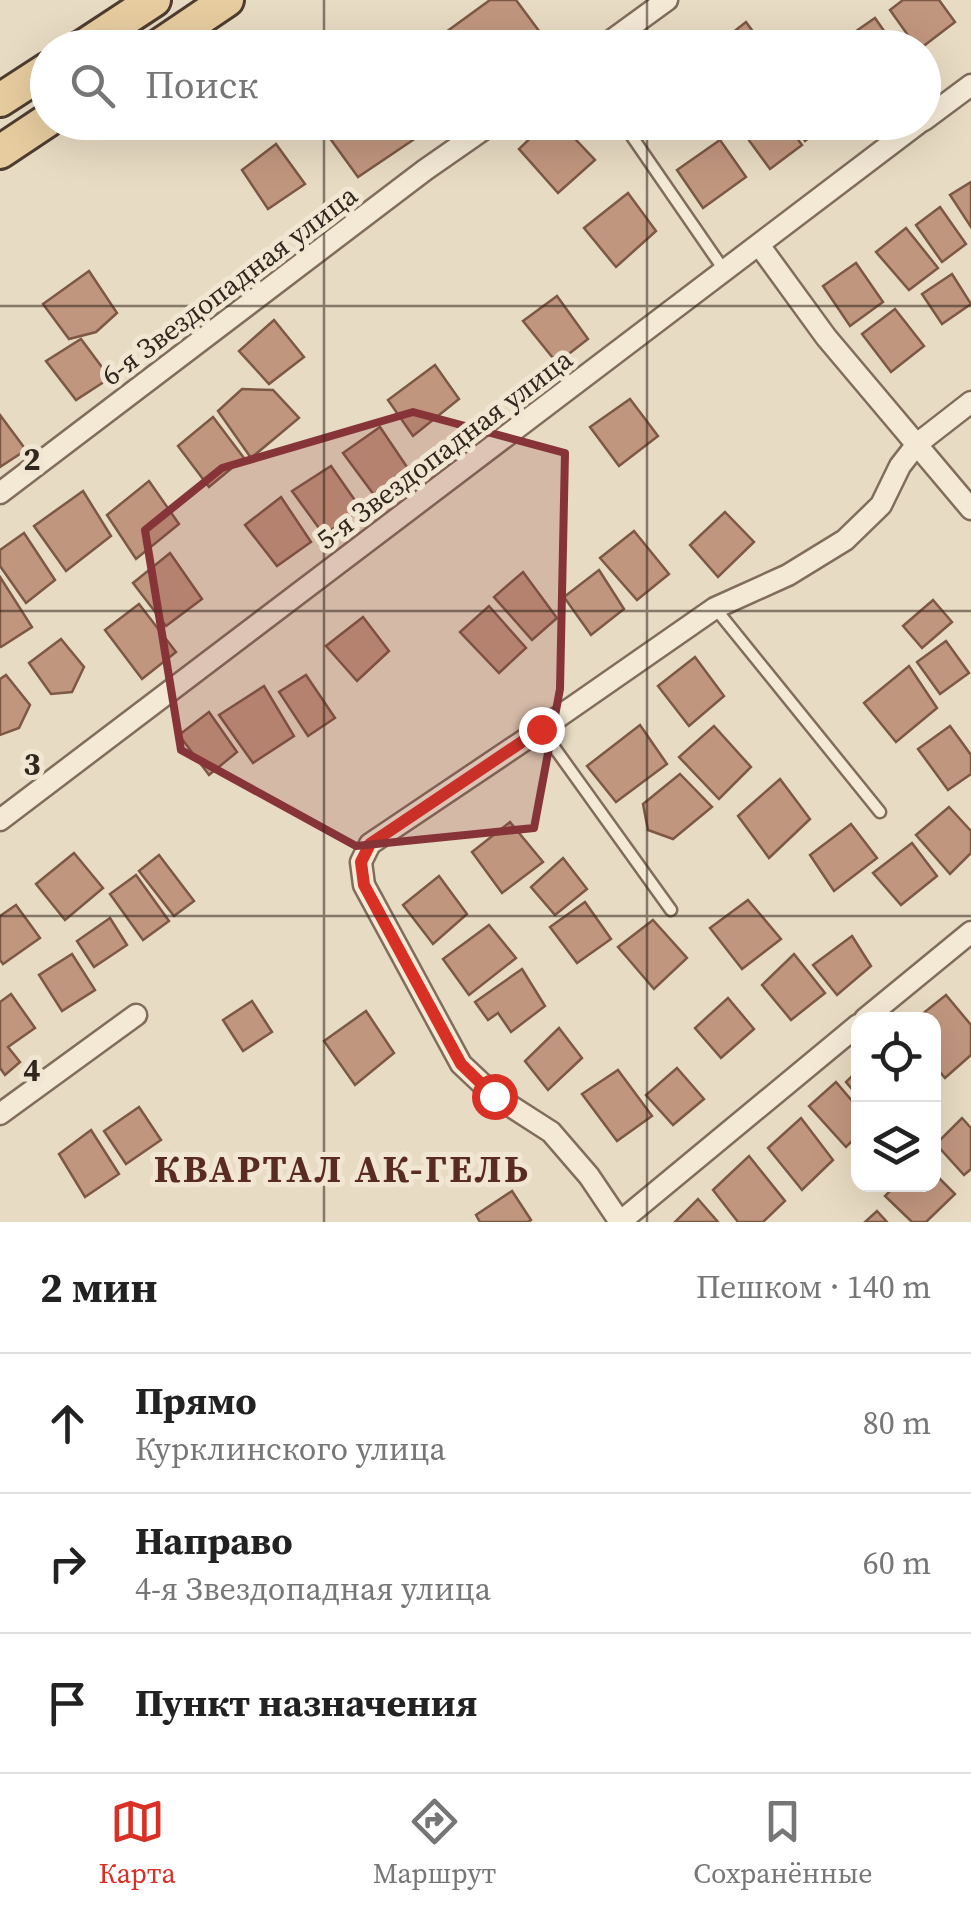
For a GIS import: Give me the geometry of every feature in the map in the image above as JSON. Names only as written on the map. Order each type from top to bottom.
[{"type":"main road","points":[[108,30],[154,0]]},
{"type":"main road","points":[[183,30],[227,0]]},
{"type":"main road","points":[[0,100],[30,81]]},
{"type":"main road","points":[[0,152],[30,132]]},
{"type":"street","points":[[625,30],[666,0]]},
{"type":"street","name":"5-я Звездопадная улица","points":[[941,107],[971,84]]},
{"type":"street","name":"6-я Звездопадная улица","points":[[0,493],[468,140]]},
{"type":"street","name":"5-я Звездопадная улица","points":[[0,820],[897,140]]},
{"type":"street","points":[[759,245],[826,337],[971,509]]},
{"type":"street","points":[[851,1030],[620,1222],[590,1176],[552,1132],[494,1096],[461,1064],[364,885],[361,862],[370,844],[715,608],[788,575],[845,540],[881,505],[900,466],[917,444],[971,402]]},
{"type":"street","points":[[874,1012],[971,932]]},
{"type":"street","points":[[0,1114],[136,1016]]},
{"type":"lane","points":[[634,140],[724,271]]},
{"type":"lane","points":[[715,608],[880,812]]},
{"type":"lane","points":[[541,729],[671,910]]},
{"type":"highlighted area","points":[[413,412],[565,453],[560,689],[534,828],[356,846],[181,750],[145,530],[222,468]]},
{"type":"building","points":[[490,0],[516,0],[538,30],[449,30]]},
{"type":"building","points":[[903,0],[939,0],[955,22],[941,33],[904,30],[890,10]]},
{"type":"building","points":[[875,18],[883,30],[858,30]]},
{"type":"building","points":[[746,22],[752,30],[736,30]]},
{"type":"building","points":[[331,140],[413,140],[358,177]]},
{"type":"building","points":[[528,140],[576,140],[595,160],[558,193],[519,149]]},
{"type":"building","points":[[720,140],[746,177],[703,208],[677,170]]},
{"type":"building","points":[[749,140],[798,140],[802,145],[770,169]]},
{"type":"building","points":[[276,144],[305,184],[268,209],[242,170]]},
{"type":"building","points":[[971,182],[971,227],[950,195]]},
{"type":"building","points":[[628,193],[656,231],[616,267],[584,228]]},
{"type":"building","points":[[940,207],[966,244],[942,262],[916,225]]},
{"type":"building","points":[[906,228],[938,268],[909,290],[876,252]]},
{"type":"building","points":[[856,263],[883,302],[850,326],[823,286]]},
{"type":"building","points":[[89,271],[117,313],[96,332],[69,339],[43,304]]},
{"type":"building","points":[[952,274],[971,304],[942,324],[922,294]]},
{"type":"building","points":[[557,296],[588,339],[557,363],[523,321]]},
{"type":"building","points":[[895,309],[924,346],[891,372],[862,334]]},
{"type":"building","points":[[274,320],[304,357],[269,384],[239,351]]},
{"type":"building","points":[[81,339],[110,378],[76,400],[46,361]]},
{"type":"building","points":[[435,365],[459,399],[413,436],[388,400]]},
{"type":"building","points":[[242,389],[273,390],[299,418],[251,458],[218,411]]},
{"type":"building","points":[[630,399],[658,436],[619,466],[590,427]]},
{"type":"building","points":[[0,415],[26,450],[0,467]]},
{"type":"building","points":[[213,417],[244,458],[209,487],[178,446]]},
{"type":"building","points":[[380,427],[411,473],[377,499],[343,453]]},
{"type":"building","points":[[331,466],[361,509],[324,535],[292,491]]},
{"type":"building","points":[[149,481],[179,524],[136,559],[107,515]]},
{"type":"building","points":[[83,491],[111,536],[66,571],[34,526]]},
{"type":"building","points":[[281,497],[311,542],[277,566],[245,525]]},
{"type":"building","points":[[725,512],[754,542],[718,577],[690,545]]},
{"type":"building","points":[[634,531],[669,574],[637,600],[600,558]]},
{"type":"building","points":[[24,533],[55,580],[26,603],[0,566],[0,550]]},
{"type":"building","points":[[170,553],[202,599],[166,626],[133,583]]},
{"type":"building","points":[[599,570],[624,609],[591,635],[564,597]]},
{"type":"building","points":[[523,572],[557,618],[532,640],[494,597]]},
{"type":"building","points":[[0,577],[32,627],[1,647],[0,646]]},
{"type":"building","points":[[933,600],[952,622],[922,648],[903,626]]},
{"type":"building","points":[[139,604],[176,652],[142,679],[105,630]]},
{"type":"building","points":[[489,606],[526,648],[499,673],[460,632]]},
{"type":"building","points":[[363,617],[389,651],[357,681],[326,646]]},
{"type":"building","points":[[61,639],[84,667],[72,692],[51,694],[29,663]]},
{"type":"building","points":[[946,641],[969,673],[940,694],[917,662]]},
{"type":"building","points":[[695,657],[724,696],[689,726],[658,686]]},
{"type":"building","points":[[909,666],[937,708],[896,742],[864,703]]},
{"type":"building","points":[[6,675],[30,705],[19,728],[0,735],[0,679]]},
{"type":"building","points":[[306,675],[335,718],[308,736],[279,692]]},
{"type":"building","points":[[264,686],[294,736],[253,763],[219,715]]},
{"type":"building","points":[[209,712],[237,752],[209,775],[179,735]]},
{"type":"building","points":[[640,725],[667,764],[616,802],[587,766]]},
{"type":"building","points":[[714,726],[751,767],[719,799],[679,757]]},
{"type":"building","points":[[950,726],[971,755],[971,774],[948,790],[918,749]]},
{"type":"building","points":[[680,774],[712,807],[673,839],[648,830],[643,804]]},
{"type":"building","points":[[780,779],[810,819],[769,858],[738,816]]},
{"type":"building","points":[[949,807],[971,831],[971,853],[950,874],[916,835]]},
{"type":"building","points":[[510,822],[543,862],[502,893],[472,852]]},
{"type":"building","points":[[851,824],[877,858],[834,891],[810,855]]},
{"type":"building","points":[[912,843],[937,876],[901,905],[873,873]]},
{"type":"building","points":[[74,853],[103,888],[65,920],[36,884]]},
{"type":"building","points":[[159,855],[194,901],[174,916],[139,871]]},
{"type":"building","points":[[563,858],[587,889],[555,915],[531,887]]},
{"type":"building","points":[[136,875],[169,921],[143,940],[110,894]]},
{"type":"building","points":[[439,876],[467,914],[433,944],[403,905]]},
{"type":"building","points":[[748,900],[781,939],[742,969],[710,928]]},
{"type":"building","points":[[585,902],[611,939],[577,963],[550,927]]},
{"type":"building","points":[[16,905],[40,938],[3,964],[0,916]]},
{"type":"building","points":[[110,918],[127,945],[94,967],[77,941]]},
{"type":"building","points":[[653,920],[687,958],[654,989],[618,947]]},
{"type":"building","points":[[489,925],[516,958],[469,995],[443,959]]},
{"type":"building","points":[[852,936],[871,966],[837,995],[813,965]]},
{"type":"building","points":[[72,954],[95,990],[62,1011],[39,975]]},
{"type":"building","points":[[794,954],[825,993],[791,1020],[762,985]]},
{"type":"building","points":[[522,969],[545,1006],[511,1032],[498,1013],[488,1020],[475,1002]]},
{"type":"building","points":[[11,994],[35,1028],[8,1047],[20,1062],[5,1075],[0,1068],[0,1002]]},
{"type":"building","points":[[946,995],[971,1025],[971,1055],[945,1078],[941,1073],[941,1012],[925,1012]]},
{"type":"building","points":[[728,998],[754,1029],[721,1058],[695,1028]]},
{"type":"building","points":[[252,1001],[272,1032],[243,1051],[223,1020]]},
{"type":"building","points":[[366,1011],[394,1053],[355,1085],[324,1041]]},
{"type":"building","points":[[559,1028],[582,1058],[548,1090],[525,1061]]},
{"type":"building","points":[[677,1068],[704,1099],[673,1125],[646,1095]]},
{"type":"building","points":[[618,1070],[652,1116],[617,1141],[582,1094]]},
{"type":"building","points":[[836,1082],[851,1100],[851,1142],[846,1147],[809,1106]]},
{"type":"building","points":[[139,1107],[161,1140],[126,1164],[104,1131]]},
{"type":"building","points":[[801,1118],[833,1160],[802,1190],[768,1148]]},
{"type":"building","points":[[962,1118],[971,1128],[971,1169],[964,1175],[941,1150],[941,1139]]},
{"type":"building","points":[[91,1130],[119,1174],[85,1197],[59,1154]]},
{"type":"building","points":[[749,1156],[785,1201],[763,1222],[738,1222],[713,1190]]},
{"type":"building","points":[[941,1180],[955,1194],[926,1222],[912,1222],[885,1196],[889,1192],[941,1192]]},
{"type":"building","points":[[512,1191],[531,1220],[480,1222],[476,1215]]},
{"type":"building","points":[[698,1199],[718,1222],[675,1222]]},
{"type":"building","points":[[877,1211],[887,1222],[865,1222]]},
{"type":"district","name":"КВАРТАЛ АК-ГЕЛЬ","points":[[342,1169]]},
{"type":"route","points":[[494,1096],[461,1064],[364,885],[361,862],[370,844],[541,729]]}]
